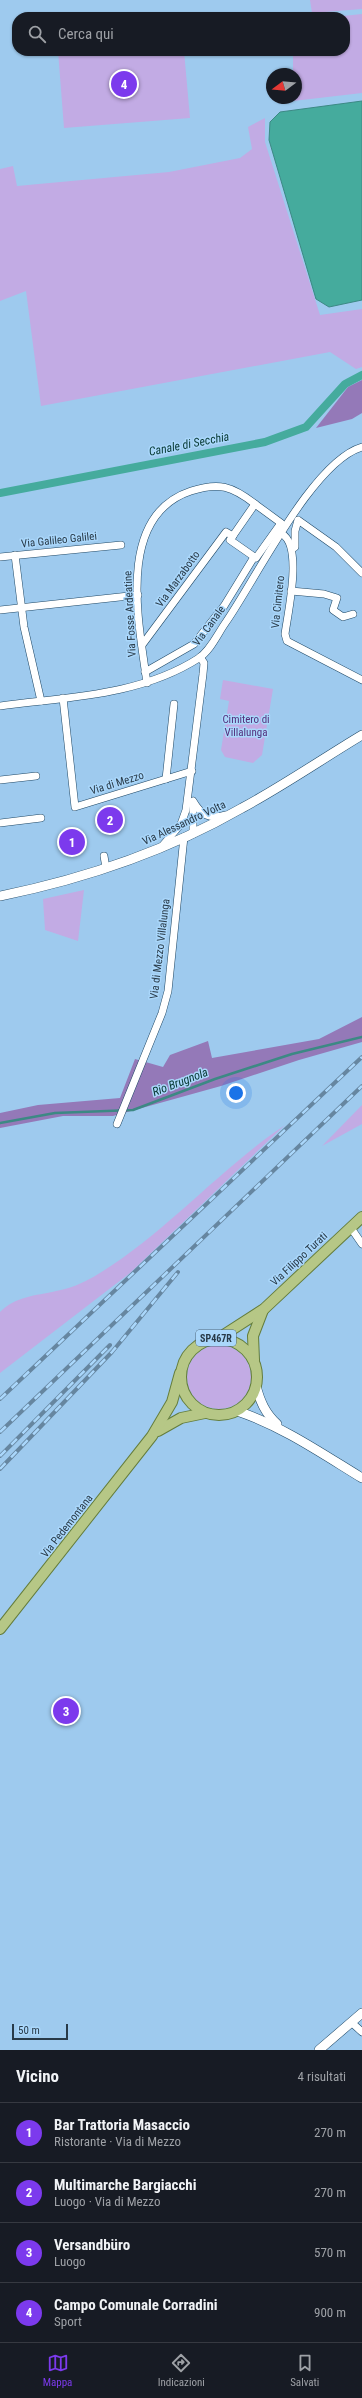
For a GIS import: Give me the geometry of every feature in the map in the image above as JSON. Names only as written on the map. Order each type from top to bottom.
[{"type":"main road","name":"Via Alessandro Volta","points":[[0,896],[57,884],[160,848],[242,808],[362,735]]},
{"type":"main road","name":"Via Filippo Turati","points":[[219,1338],[264,1309],[362,1217]]},
{"type":"main road","name":"Via Filippo Turati","points":[[254,1361],[253,1336],[264,1309]]},
{"type":"main road","name":"SP467R","points":[[180,1373],[182,1364],[193,1348],[200,1343],[219,1338],[240,1344],[254,1361],[257,1373],[256,1386],[259,1398],[267,1415],[284,1430]]},
{"type":"main road","points":[[180,1373],[181,1386],[186,1397],[194,1406],[205,1413]]},
{"type":"main road","points":[[152,1436],[172,1402],[180,1373]]},
{"type":"main road","points":[[237,1411],[249,1400],[256,1386]]},
{"type":"main road","name":"SP467R","points":[[205,1413],[221,1415],[237,1411],[262,1419],[284,1430],[362,1478]]},
{"type":"main road","points":[[152,1436],[162,1428],[181,1418],[205,1413]]},
{"type":"main road","name":"Via Pedemontana","points":[[0,1629],[152,1436]]},
{"type":"main road","points":[[319,2050],[362,2013]]},
{"type":"street","name":"Via Canale","points":[[145,672],[194,644],[224,606],[254,557],[256,558],[317,482],[333,464],[344,456],[362,447]]},
{"type":"street","name":"Via Fosse Ardeatine","points":[[147,683],[138,595],[138,566],[146,534],[155,517],[168,503],[182,494],[221,485],[241,493],[283,525]]},
{"type":"street","points":[[254,557],[230,540],[255,504]]},
{"type":"street","name":"Via Cimitero","points":[[362,573],[336,547],[298,520],[295,531],[295,547],[292,550],[291,591],[285,634],[287,641],[362,680]]},
{"type":"street","name":"Via Canale","points":[[0,706],[116,691],[147,683],[200,657],[235,610],[282,534],[283,525]]},
{"type":"street","name":"Via Marzabotto","points":[[142,645],[226,532],[233,536]]},
{"type":"street","points":[[282,534],[287,537],[292,550]]},
{"type":"street","name":"Via Galileo Galilei","points":[[0,557],[121,545]]},
{"type":"street","points":[[260,552],[267,557]]},
{"type":"street","points":[[15,555],[22,608],[41,701]]},
{"type":"street","points":[[291,591],[324,594],[337,598],[333,610],[343,617],[353,614]]},
{"type":"street","points":[[0,610],[138,595]]},
{"type":"street","points":[[160,848],[177,829],[186,810],[190,791],[204,663],[200,657]]},
{"type":"street","name":"Via di Mezzo","points":[[63,698],[75,807],[192,771]]},
{"type":"street","points":[[166,779],[174,704]]},
{"type":"street","points":[[0,780],[36,776]]},
{"type":"street","points":[[190,791],[193,801],[202,814],[210,818],[223,816],[242,808]]},
{"type":"street","name":"Via di Mezzo Villalunga","points":[[117,1124],[162,1014],[168,991],[188,835],[195,822],[193,801]]},
{"type":"street","points":[[186,810],[188,835]]},
{"type":"street","points":[[0,823],[41,818]]},
{"type":"street","points":[[104,856],[106,868]]},
{"type":"street","points":[[351,1228],[362,1244]]},
{"type":"street","points":[[351,2022],[362,2032]]},
{"type":"green space","points":[[310,0],[362,0],[362,9],[312,12]]},
{"type":"green space","points":[[362,14],[362,93],[302,100],[302,68],[293,68],[293,56],[350,56],[350,15]]},
{"type":"green space","points":[[58,56],[184,56],[190,118],[64,128]]},
{"type":"green space","points":[[265,118],[265,142],[320,315],[362,309],[362,367],[356,369],[330,352],[41,406],[26,291],[0,301],[0,169],[13,166],[17,186],[169,172],[240,158],[252,149],[248,127]]},
{"type":"green space","name":"Cimitero di Villalunga","points":[[223,680],[273,689],[262,755],[253,763],[225,757],[221,750],[229,701],[220,699]]},
{"type":"green space","points":[[84,890],[78,941],[45,930],[43,899]]},
{"type":"green space","points":[[362,1105],[362,1124],[322,1146]]},
{"type":"green space","points":[[285,1125],[130,1273],[0,1373],[0,1312],[19,1300],[66,1289],[81,1283],[95,1276],[121,1259],[168,1222],[260,1143]]},
{"type":"green space","points":[[219,1345],[231,1347],[242,1354],[249,1365],[251,1377],[249,1389],[242,1400],[231,1407],[219,1409],[207,1407],[196,1400],[189,1389],[187,1377],[189,1365],[196,1354],[207,1347]]},
{"type":"shaded area","points":[[362,101],[362,300],[329,307],[316,299],[269,140],[270,122],[280,112]]},
{"type":"shaded area","points":[[362,380],[362,413],[352,419],[316,428],[348,387]]},
{"type":"shaded area","points":[[362,1017],[362,1042],[299,1060],[221,1086],[113,1116],[63,1116],[0,1128],[0,1113],[38,1105],[120,1098],[135,1059],[163,1067],[170,1055],[208,1041],[212,1058],[319,1039]]},
{"type":"waterway","name":"Canale di Secchia","points":[[0,493],[265,442],[306,427],[345,384],[362,375]]},
{"type":"waterway","name":"Rio Brugnola","points":[[0,1123],[55,1113],[133,1110],[215,1079],[292,1054],[362,1037]]},
{"type":"railway","points":[[0,1399],[362,1057]]},
{"type":"railway","points":[[0,1432],[362,1086]]},
{"type":"railway","points":[[0,1469],[112,1352],[178,1272]]},
{"type":"railway","points":[[0,1456],[110,1345]]},
{"type":"place","name":"Campo Comunale Corradini","points":[[124,84]]},
{"type":"place","name":"Multimarche Bargiacchi","points":[[110,820]]},
{"type":"place","name":"Bar Trattoria Masaccio","points":[[72,842]]},
{"type":"place","name":"Versandbüro","points":[[66,1711]]}]
